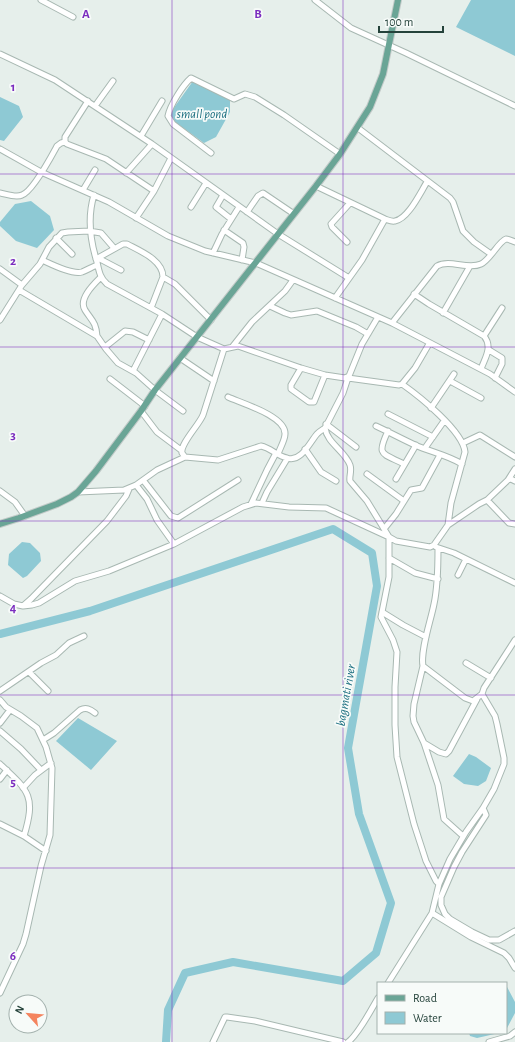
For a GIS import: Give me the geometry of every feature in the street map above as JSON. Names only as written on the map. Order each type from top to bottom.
[{"type":"main road","points":[[0,524],[25,516],[71,497],[78,492],[96,471],[155,390],[316,186],[358,128],[370,107],[383,74],[398,0]]},
{"type":"street","points":[[41,0],[50,2],[73,17]]},
{"type":"street","points":[[315,0],[351,28],[388,44],[515,106]]},
{"type":"street","points":[[0,54],[55,80],[88,101],[141,136],[278,234],[349,278]]},
{"type":"street","points":[[211,153],[173,124],[168,116],[169,110],[186,83],[191,78],[234,99],[245,94],[255,98],[284,115],[340,154]]},
{"type":"street","points":[[95,106],[113,81]]},
{"type":"street","points":[[65,142],[65,138],[88,101]]},
{"type":"street","points":[[141,136],[162,101]]},
{"type":"street","points":[[358,128],[450,198],[453,202],[463,231],[474,242],[491,254]]},
{"type":"street","points":[[0,192],[18,196],[22,196],[26,193],[33,185],[57,146],[65,142]]},
{"type":"street","points":[[65,142],[106,159],[154,191]]},
{"type":"street","points":[[126,173],[152,144]]},
{"type":"street","points":[[0,149],[41,172],[94,195],[168,236],[213,253],[256,263],[392,323],[429,344],[481,370],[515,392]]},
{"type":"street","points":[[136,218],[154,191],[171,158]]},
{"type":"street","points":[[83,190],[95,170]]},
{"type":"street","points":[[316,186],[385,220],[394,222],[405,215],[427,182]]},
{"type":"street","points":[[191,207],[206,183]]},
{"type":"street","points":[[247,212],[258,196],[263,193],[294,214]]},
{"type":"street","points":[[94,195],[91,204],[89,231],[100,277],[107,284],[162,314],[197,337],[224,349],[238,346],[325,375],[399,385],[402,384],[418,396],[457,433],[463,443],[464,452],[462,464],[451,502],[448,525],[436,547],[438,579],[426,637],[423,666],[414,704],[413,716],[438,785],[444,819],[463,836]]},
{"type":"street","points":[[223,195],[216,207],[232,219]]},
{"type":"street","points":[[347,242],[332,227],[331,224],[350,203]]},
{"type":"street","points":[[213,253],[224,230],[239,207]]},
{"type":"street","points":[[335,298],[372,243],[385,220]]},
{"type":"street","points":[[224,230],[243,243],[244,247],[242,260]]},
{"type":"street","points":[[0,320],[42,260],[49,246],[62,233],[89,231],[102,234],[114,248]]},
{"type":"street","points":[[56,238],[72,254]]},
{"type":"street","points":[[392,323],[414,294],[440,264],[470,266],[481,264],[506,239],[515,242]]},
{"type":"street","points":[[42,260],[60,268],[78,273],[82,272],[114,248],[127,244],[148,256],[160,267],[163,273],[163,277],[151,308]]},
{"type":"street","points":[[97,260],[120,270]]},
{"type":"street","points":[[443,312],[470,266]]},
{"type":"street","points":[[0,269],[21,288],[97,336]]},
{"type":"street","points":[[100,277],[90,288],[84,305],[84,309],[95,323],[97,336],[104,347],[118,363],[142,378],[183,411]]},
{"type":"street","points":[[163,277],[175,284],[211,320]]},
{"type":"street","points":[[233,346],[252,322],[285,291],[293,280]]},
{"type":"street","points":[[414,294],[484,336],[489,350],[481,370]]},
{"type":"street","points":[[270,306],[291,315],[317,311],[356,327],[368,334]]},
{"type":"street","points":[[484,336],[502,308]]},
{"type":"street","points":[[133,372],[162,314]]},
{"type":"street","points":[[78,492],[117,491],[129,488],[136,485],[157,470],[185,457],[218,460],[257,446],[261,446],[267,447],[287,459],[294,458],[305,450],[317,434],[326,426],[337,405],[362,344],[378,317]]},
{"type":"street","points":[[104,347],[125,331],[132,332],[149,340]]},
{"type":"street","points":[[402,384],[415,368],[429,344]]},
{"type":"street","points":[[181,450],[203,415],[224,349]]},
{"type":"street","points":[[489,350],[502,358],[502,364],[495,378]]},
{"type":"street","points":[[180,358],[214,381]]},
{"type":"street","points":[[301,368],[291,385],[291,389],[309,402],[314,402],[325,375]]},
{"type":"street","points":[[431,408],[454,374]]},
{"type":"street","points":[[110,379],[143,408],[157,432],[181,450],[185,457]]},
{"type":"street","points":[[450,381],[481,398]]},
{"type":"street","points":[[228,397],[270,415],[279,421],[284,428],[285,435],[277,454],[267,470],[251,504]]},
{"type":"street","points":[[388,414],[433,436]]},
{"type":"street","points":[[424,448],[444,421]]},
{"type":"street","points":[[326,426],[356,447]]},
{"type":"street","points":[[326,426],[327,434],[349,462],[351,470],[350,481],[367,501],[389,537],[389,577],[382,612],[382,620],[393,640],[397,652],[395,725],[399,767],[414,824],[426,861],[439,884]]},
{"type":"street","points":[[376,426],[416,445],[440,455],[450,457],[462,464]]},
{"type":"street","points":[[388,432],[382,444],[382,452],[404,464]]},
{"type":"street","points":[[463,443],[480,435],[515,457]]},
{"type":"street","points":[[396,479],[416,445]]},
{"type":"street","points":[[305,450],[321,472],[336,481]]},
{"type":"street","points":[[384,529],[396,514],[411,490],[422,488],[440,455]]},
{"type":"street","points":[[262,503],[287,459]]},
{"type":"street","points":[[448,525],[487,500],[508,480],[515,469]]},
{"type":"street","points":[[367,474],[404,501]]},
{"type":"street","points":[[508,480],[511,479],[515,481]]},
{"type":"street","points":[[143,480],[172,516],[178,518],[238,480]]},
{"type":"street","points":[[136,485],[147,499],[157,520],[174,544]]},
{"type":"street","points":[[23,606],[41,590],[107,521],[126,496],[129,488]]},
{"type":"street","points":[[0,491],[14,502],[25,516]]},
{"type":"street","points":[[487,500],[509,523],[515,524]]},
{"type":"street","points":[[0,596],[14,604],[23,606],[39,603],[75,581],[109,571],[174,544],[256,502],[289,507],[326,508],[396,541],[425,547],[436,547],[515,583]]},
{"type":"street","points":[[389,558],[410,571],[438,579]]},
{"type":"street","points":[[458,576],[466,560]]},
{"type":"street","points":[[382,612],[426,637]]},
{"type":"street","points":[[0,691],[56,655],[69,643],[84,636]]},
{"type":"street","points":[[424,743],[439,752],[446,754],[449,752],[477,699],[482,694],[515,640]]},
{"type":"street","points":[[466,663],[491,678]]},
{"type":"street","points":[[423,666],[466,698],[473,701],[477,699]]},
{"type":"street","points":[[29,672],[48,691]]},
{"type":"street","points":[[389,982],[432,913],[439,884],[450,859],[463,836],[483,808],[494,789],[504,764],[495,716],[482,694]]},
{"type":"street","points":[[0,700],[10,710],[37,728],[51,763],[52,793],[50,835],[23,944],[0,993]]},
{"type":"street","points":[[43,740],[54,733],[80,710],[88,709],[95,713]]},
{"type":"street","points":[[0,723],[10,710]]},
{"type":"street","points":[[0,731],[21,749],[41,770]]},
{"type":"street","points":[[23,788],[41,770],[51,763]]},
{"type":"street","points":[[0,764],[27,792],[30,803],[30,813],[24,836]]},
{"type":"street","points":[[0,779],[7,770]]},
{"type":"street","points":[[483,808],[486,815],[454,866],[441,897],[440,905],[445,914],[450,918],[472,932],[490,940],[499,940],[515,931]]},
{"type":"street","points":[[0,824],[24,836],[46,851]]},
{"type":"street","points":[[432,913],[471,937],[504,953],[515,968]]},
{"type":"street","points":[[348,1042],[357,1031],[377,1000]]},
{"type":"street","points":[[213,1042],[222,1021],[225,1017],[227,1017],[255,1021],[343,1042]]},
{"type":"street","points":[[489,1042],[510,1036],[515,1032]]},
{"type":"water","points":[[471,0],[515,0],[515,56],[456,27]]},
{"type":"water","name":"small pond","points":[[193,81],[230,100],[230,112],[216,137],[204,143],[175,122],[171,116],[173,109]]},
{"type":"water","points":[[0,97],[19,106],[23,117],[4,141],[0,140]]},
{"type":"water","points":[[31,201],[50,216],[54,230],[37,248],[16,241],[0,226],[0,222],[15,204]]},
{"type":"water","points":[[22,542],[30,543],[40,553],[41,561],[27,576],[23,578],[8,565],[9,554]]},
{"type":"water","points":[[78,718],[117,741],[91,770],[56,741]]},
{"type":"water","points":[[469,754],[476,757],[491,768],[486,781],[478,786],[464,784],[453,776]]},
{"type":"water","points":[[507,987],[515,1002],[515,1013],[507,1028]]},
{"type":"water","points":[[469,1034],[495,1034],[477,1038],[470,1036]]},
{"type":"waterway","name":"bagmati river","points":[[0,634],[90,611],[333,529],[372,553],[377,586],[348,748],[359,814],[391,903],[376,953],[343,981],[233,962],[185,973],[168,1010],[166,1042]]}]
